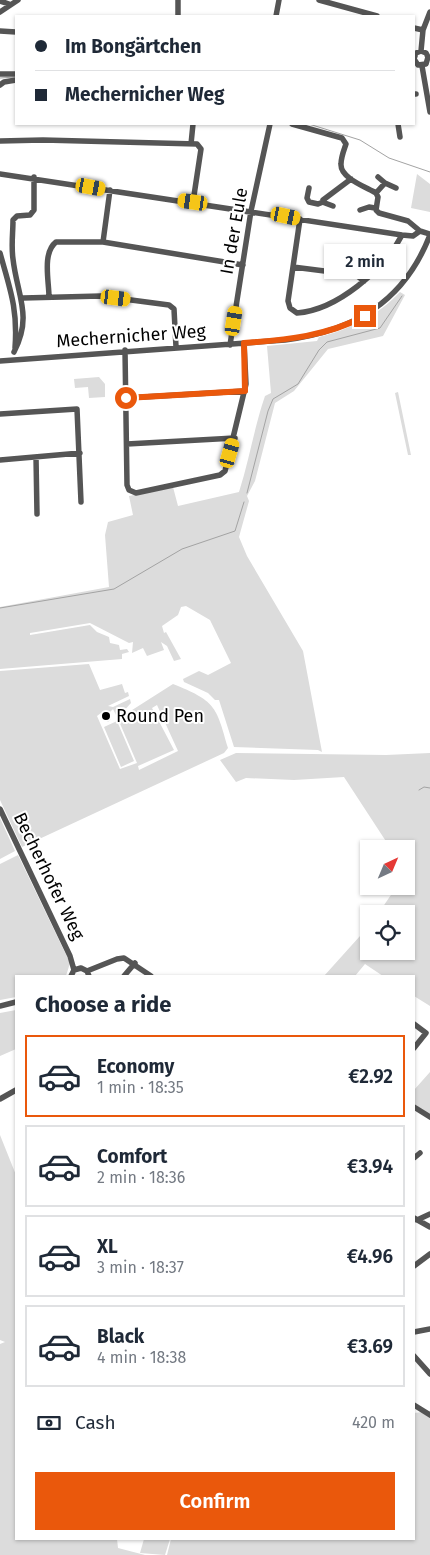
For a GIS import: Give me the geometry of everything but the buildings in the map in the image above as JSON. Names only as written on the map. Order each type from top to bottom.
[{"type":"street","points":[[0,12],[9,4],[18,0]]},
{"type":"street","points":[[178,0],[178,15]]},
{"type":"street","points":[[276,15],[278,0]]},
{"type":"street","points":[[319,0],[373,15]]},
{"type":"street","points":[[0,1],[9,4]]},
{"type":"street","points":[[415,57],[421,51],[423,30],[430,12]]},
{"type":"street","points":[[415,28],[423,30]]},
{"type":"street","points":[[0,31],[15,32]]},
{"type":"street","points":[[421,51],[426,53],[429,59],[422,66]]},
{"type":"street","points":[[415,60],[418,65],[422,66]]},
{"type":"street","points":[[422,66],[430,112]]},
{"type":"street","points":[[0,74],[15,74]]},
{"type":"street","points":[[0,85],[4,82],[15,80]]},
{"type":"street","points":[[190,144],[193,125]]},
{"type":"street","name":"In der Eule","points":[[230,345],[251,211],[270,125]]},
{"type":"street","points":[[296,125],[342,138],[346,144],[340,165],[351,180],[376,194],[378,197],[375,208]]},
{"type":"street","points":[[398,125],[400,137]]},
{"type":"street","points":[[0,141],[43,140],[197,144],[201,149],[193,202]]},
{"type":"street","points":[[0,174],[34,177],[402,236],[413,236],[420,231]]},
{"type":"street","points":[[11,359],[24,327],[23,298],[13,259],[13,220],[17,216],[30,215],[34,210],[34,177]]},
{"type":"street","points":[[378,177],[396,188]]},
{"type":"street","points":[[309,188],[306,198],[309,202],[318,204],[351,180]]},
{"type":"street","points":[[376,194],[385,183]]},
{"type":"street","points":[[102,242],[110,190]]},
{"type":"street","points":[[323,202],[333,206]]},
{"type":"street","points":[[360,210],[369,207],[375,208],[379,214],[412,223],[420,231],[430,235]]},
{"type":"street","points":[[300,219],[288,305],[292,311],[297,312],[326,304],[364,281],[381,265],[402,236]]},
{"type":"street","name":"Mechernicher Weg","points":[[0,361],[125,350],[230,345],[313,335],[340,328],[365,316],[385,301],[402,284],[422,255],[430,235]]},
{"type":"street","points":[[49,298],[50,246],[56,242],[102,242],[243,265]]},
{"type":"street","points":[[0,253],[13,300],[16,322],[14,352]]},
{"type":"street","points":[[294,267],[356,276],[364,281]]},
{"type":"street","points":[[23,298],[101,296],[169,305],[174,309],[176,347]]},
{"type":"street","points":[[125,350],[127,485],[131,492],[136,493],[223,473],[235,438],[245,391],[244,343]]},
{"type":"street","points":[[126,398],[245,391]]},
{"type":"street","points":[[0,414],[77,409],[81,502]]},
{"type":"street","points":[[127,444],[235,438]]},
{"type":"street","points":[[0,460],[80,453]]},
{"type":"street","points":[[36,457],[37,514]]},
{"type":"street","name":"Becherhofer Weg","points":[[0,809],[70,956],[75,971]]},
{"type":"street","points":[[75,971],[88,974],[117,959],[124,958],[135,963],[150,975]]},
{"type":"street","points":[[125,975],[135,963]]},
{"type":"street","points":[[0,1006],[15,1002]]},
{"type":"street","points":[[415,1025],[426,1033],[415,1047]]},
{"type":"street","points":[[0,1099],[15,1091]]},
{"type":"street","points":[[415,1108],[430,1118]]},
{"type":"street","points":[[415,1157],[420,1153]]},
{"type":"street","points":[[415,1219],[430,1214]]},
{"type":"street","points":[[415,1219],[430,1227]]},
{"type":"street","points":[[415,1265],[430,1254]]},
{"type":"street","points":[[415,1332],[430,1329]]},
{"type":"street","points":[[415,1357],[430,1374]]},
{"type":"street","points":[[415,1406],[430,1415]]},
{"type":"shaded area","points":[[417,174],[430,184],[430,212],[411,208]]},
{"type":"shaded area","points":[[366,253],[382,256],[368,275],[363,274]]},
{"type":"shaded area","points":[[400,292],[405,295],[383,336],[328,349],[294,391],[275,403],[255,481],[247,496],[249,501],[239,537],[247,556],[303,651],[322,752],[318,750],[234,747],[219,700],[215,700],[208,693],[184,682],[183,679],[199,671],[208,675],[231,663],[210,620],[186,606],[181,607],[178,615],[162,626],[164,633],[166,632],[181,659],[174,661],[167,646],[161,642],[164,650],[147,656],[143,648],[132,653],[133,642],[129,643],[90,623],[30,633],[30,635],[90,625],[97,632],[109,637],[110,643],[119,645],[120,650],[127,649],[129,652],[122,654],[122,659],[0,669],[0,607],[109,587],[105,535],[108,522],[133,515],[129,496],[173,487],[178,506],[239,492],[265,396],[271,393],[267,346],[317,341],[319,337],[353,326],[373,315]]},
{"type":"shaded area","points":[[99,377],[105,384],[105,397],[89,398],[88,387],[75,388],[74,379]]},
{"type":"shaded area","points":[[398,392],[411,455],[408,455],[395,393]]},
{"type":"shaded area","points":[[89,664],[100,690],[122,684],[125,693],[128,692],[129,696],[108,706],[113,707],[130,699],[131,703],[121,714],[116,715],[113,709],[110,712],[111,719],[108,722],[101,719],[101,713],[97,716],[120,769],[137,763],[118,719],[173,684],[198,695],[212,706],[220,722],[228,748],[224,753],[22,847],[0,800],[0,671]],"holes":[[[157,705],[178,751],[139,770],[138,766],[174,750],[152,708]]]},
{"type":"shaded area","points":[[117,721],[134,761],[121,767],[104,727]]},
{"type":"shaded area","points":[[236,753],[386,755],[430,753],[430,1006],[415,997],[415,975],[382,975],[365,964],[356,975],[325,975],[360,936],[360,960],[415,960],[415,905],[384,905],[391,895],[415,895],[415,840],[385,840],[344,777],[294,780],[246,778],[236,782],[220,760]]},
{"type":"shaded area","points":[[0,818],[15,851],[0,859]]},
{"type":"shaded area","points":[[18,855],[70,963],[66,975],[15,975],[15,997],[0,1000],[0,864]]},
{"type":"shaded area","points":[[15,1010],[15,1049],[0,1056],[0,1013]]},
{"type":"shaded area","points":[[430,1072],[430,1115],[415,1105],[415,1089]]},
{"type":"shaded area","points":[[0,1135],[15,1172],[15,1540],[117,1540],[118,1548],[145,1555],[0,1555],[0,1344],[5,1342],[0,1340]]},
{"type":"shaded area","points":[[430,1411],[430,1555],[167,1555],[171,1540],[415,1540],[415,1413]]},
{"type":"shaded area","points":[[144,1540],[170,1540],[165,1555],[140,1553]]},
{"type":"waterway","points":[[0,78],[15,77]]},
{"type":"waterway","points":[[312,125],[360,140],[389,158],[430,172]]},
{"type":"waterway","points":[[247,493],[268,411],[273,399],[298,384],[319,350],[327,342],[380,328],[402,296]]},
{"type":"waterway","points":[[0,608],[114,589],[182,549],[235,531],[244,502]]},
{"type":"waterway","points":[[419,790],[424,787],[430,788]]},
{"type":"place","name":"Round Pen","points":[[106,716]]},
{"type":"route","points":[[126,398],[245,391],[244,343],[302,338],[340,328],[365,316]]}]
